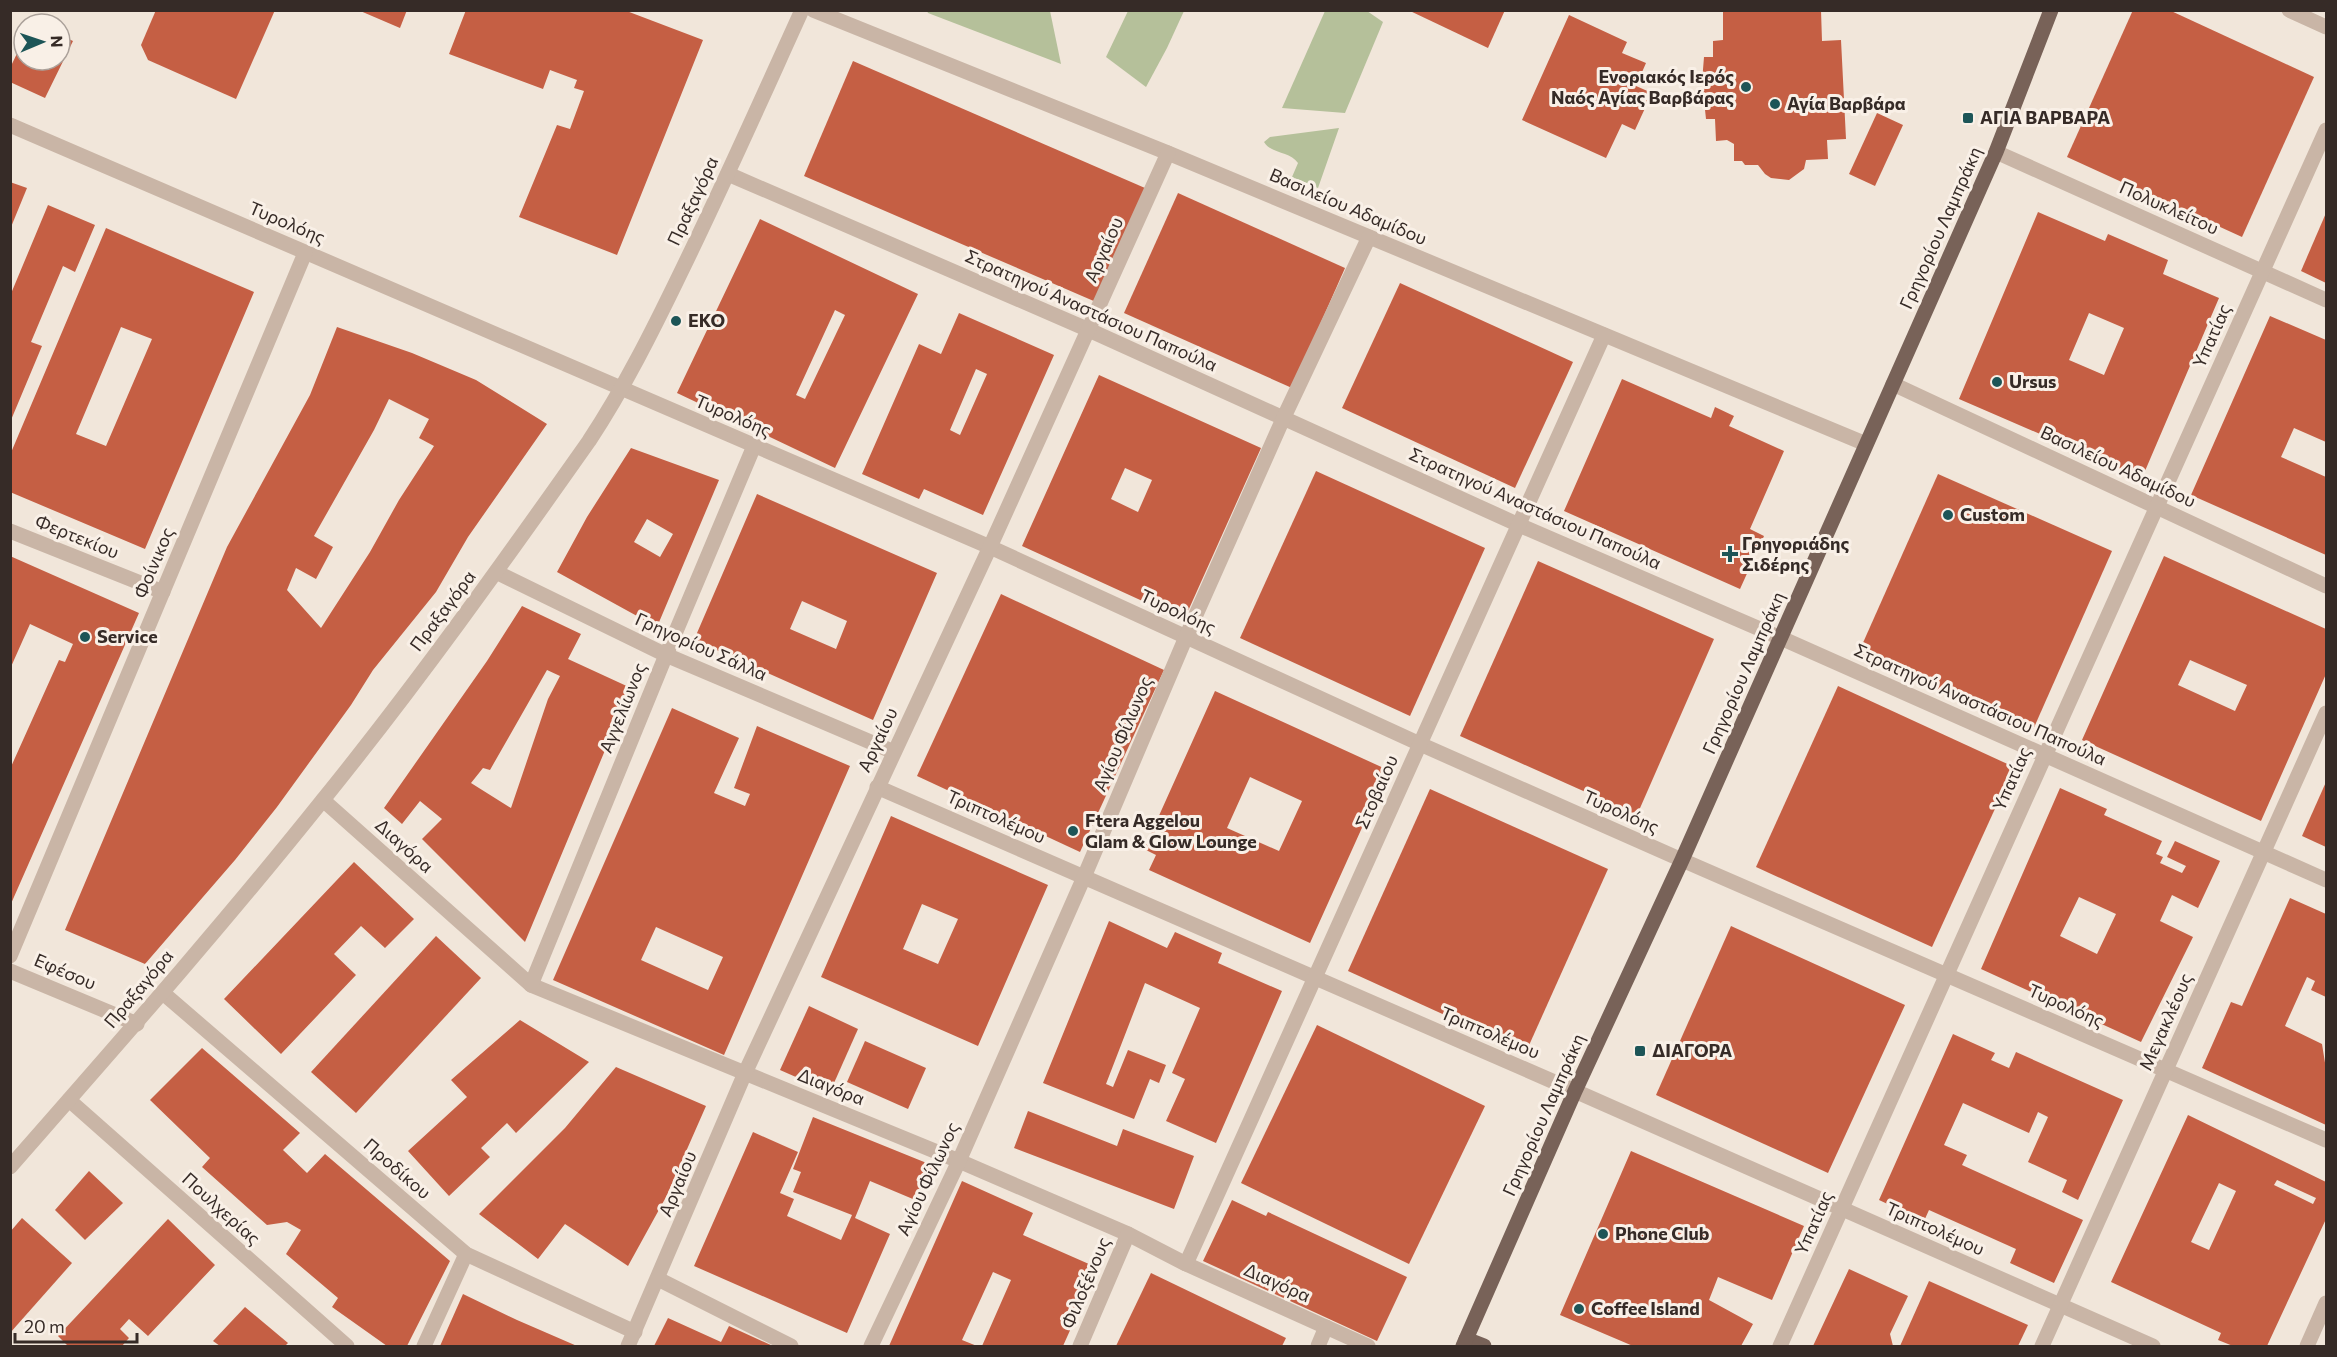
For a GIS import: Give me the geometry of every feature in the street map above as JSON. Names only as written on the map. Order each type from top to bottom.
[{"type":"main road","name":"Γρηγορίου Λαμπράκη","points":[[1465,1343],[1575,1091],[1682,860],[1996,152],[2051,10]]},
{"type":"main road","points":[[1465,1343],[1484,1347]]},
{"type":"street","name":"Πραξαγόρα","points":[[10,1167],[137,1024],[323,800],[496,572],[589,441],[658,319],[728,174],[802,10]]},
{"type":"street","name":"Βασιλείου Αδαμίδου","points":[[813,10],[1168,153],[1866,444]]},
{"type":"street","points":[[2289,10],[2326,27]]},
{"type":"street","name":"Τυρολόης","points":[[10,125],[990,547],[1420,744],[2326,1140]]},
{"type":"street","name":"Υπατίας","points":[[1780,1347],[2326,130]]},
{"type":"street","name":"Πολυκλείτου","points":[[1996,152],[2326,300]]},
{"type":"street","name":"Αργαίου","points":[[628,1347],[745,1073],[990,547],[1168,153]]},
{"type":"street","name":"Στρατηγού Αναστάσιου Παπούλα","points":[[728,174],[1089,330],[1519,525],[1781,638],[2326,880]]},
{"type":"street","name":"Αγίου Φίλωνος","points":[[871,1347],[959,1161],[1084,877],[1186,637],[1283,419],[1369,237]]},
{"type":"street","name":"Φοίνικος","points":[[10,956],[306,253]]},
{"type":"street","name":"Στοβαίου","points":[[1186,1264],[1604,335]]},
{"type":"street","name":"Βασιλείου Αδαμίδου","points":[[1893,384],[2326,586]]},
{"type":"street","name":"Αγγελίωνος","points":[[531,986],[754,447]]},
{"type":"street","name":"Φερτεκίου","points":[[10,531],[163,592]]},
{"type":"street","name":"Γρηγορίου Σάλλα","points":[[496,572],[666,655],[894,752]]},
{"type":"street","name":"Μεγακλέους","points":[[2042,1347],[2326,713]]},
{"type":"street","name":"Τριπτολέμου","points":[[878,787],[1575,1091],[2153,1347]]},
{"type":"street","name":"Διαγόρα","points":[[323,800],[531,986],[959,1161],[1128,1234],[1186,1264],[1368,1347]]},
{"type":"street","name":"Εφέσου","points":[[10,971],[137,1024]]},
{"type":"street","name":"Προδίκου","points":[[163,993],[466,1254],[635,1332]]},
{"type":"street","name":"Πουλχερίας","points":[[69,1100],[347,1347]]},
{"type":"street","name":"Φιλοξένους","points":[[1080,1347],[1128,1234]]},
{"type":"street","points":[[424,1347],[466,1254]]},
{"type":"street","points":[[658,1279],[791,1347]]},
{"type":"street","points":[[2307,1347],[2326,1303]]},
{"type":"street","points":[[1318,1347],[1326,1327]]},
{"type":"green space","points":[[927,11],[1050,11],[1061,64],[928,13]]},
{"type":"green space","points":[[1128,11],[1184,11],[1146,87],[1106,57]]},
{"type":"green space","points":[[1325,11],[1367,11],[1383,22],[1345,113],[1282,108]]},
{"type":"green space","points":[[1339,128],[1318,188],[1292,177],[1298,163],[1295,159],[1271,149],[1264,142],[1270,137]]},
{"type":"building","points":[[156,10],[275,10],[236,99],[148,60],[141,45]]},
{"type":"building","points":[[358,10],[407,10],[400,28]]},
{"type":"building","points":[[466,10],[624,10],[703,40],[617,255],[519,217],[557,125],[570,129],[584,91],[574,88],[577,80],[550,70],[543,89],[449,54]]},
{"type":"building","points":[[1408,10],[1505,10],[1488,48]]},
{"type":"building","name":"Αγία Βαρβάρα","points":[[1723,10],[1821,10],[1822,41],[1841,40],[1846,139],[1827,140],[1828,159],[1806,160],[1804,169],[1789,180],[1771,178],[1758,165],[1745,165],[1742,161],[1734,161],[1734,144],[1727,140],[1716,141],[1715,119],[1706,119],[1702,82],[1704,57],[1713,57],[1713,41],[1723,40]]},
{"type":"building","points":[[2133,10],[2169,10],[2314,77],[2242,237],[2067,157]]},
{"type":"building","points":[[1569,15],[1627,42],[1622,53],[1646,63],[1636,86],[1652,93],[1635,130],[1622,124],[1606,158],[1522,120]]},
{"type":"building","points":[[853,61],[1145,188],[1096,302],[804,176]]},
{"type":"building","points":[[12,64],[12,72],[58,72],[45,98],[10,82]]},
{"type":"building","points":[[1877,113],[1903,125],[1875,186],[1849,174]]},
{"type":"building","points":[[10,182],[27,188],[11,227],[10,227]]},
{"type":"building","points":[[1178,193],[1345,268],[1292,388],[1124,313]]},
{"type":"building","points":[[48,205],[95,225],[75,272],[63,266],[31,342],[42,346],[11,420],[10,296]]},
{"type":"building","points":[[2038,212],[2105,241],[2108,234],[2168,260],[2163,274],[2219,298],[2142,478],[1959,399]],"holes":[[[2089,313],[2124,328],[2104,375],[2069,360]]]},
{"type":"building","points":[[2326,213],[2326,283],[2301,271]]},
{"type":"building","points":[[760,219],[918,294],[835,468],[677,393]],"holes":[[[835,310],[845,315],[805,399],[796,395]]]},
{"type":"building","points":[[106,228],[254,292],[145,549],[10,492],[10,455]],"holes":[[[121,327],[152,339],[106,446],[76,434]]]},
{"type":"building","points":[[1400,283],[1573,362],[1515,488],[1342,408]]},
{"type":"building","points":[[959,313],[1054,355],[983,515],[924,489],[919,499],[862,474],[919,344],[941,354]],"holes":[[[976,369],[987,374],[960,435],[950,430]]]},
{"type":"building","points":[[2270,316],[2326,340],[2326,442],[2294,428],[2281,457],[2326,477],[2326,555],[2191,495]]},
{"type":"building","points":[[337,327],[412,353],[476,380],[547,424],[468,537],[436,592],[373,670],[351,705],[277,807],[235,860],[145,964],[65,930],[227,547],[310,395]],"holes":[[[389,399],[429,419],[419,438],[434,446],[321,628],[287,590],[296,568],[316,579],[333,547],[314,536]]]},
{"type":"building","points":[[1099,375],[1261,448],[1184,620],[1022,546]],"holes":[[[1125,468],[1152,480],[1138,512],[1111,499]]]},
{"type":"building","points":[[1622,379],[1711,418],[1715,407],[1734,416],[1729,426],[1784,451],[1750,529],[1764,536],[1740,589],[1564,511]]},
{"type":"building","points":[[631,448],[719,480],[657,627],[557,572],[587,517]],"holes":[[[647,519],[673,534],[660,557],[634,542]]]},
{"type":"building","points":[[1316,471],[1485,548],[1410,716],[1240,638]]},
{"type":"building","points":[[1938,474],[2112,551],[2032,732],[1858,654]]},
{"type":"building","points":[[757,494],[937,573],[873,720],[694,640]],"holes":[[[802,601],[847,621],[836,649],[790,629]]]},
{"type":"building","points":[[10,556],[139,613],[10,906],[10,769],[59,660],[65,662],[73,644],[30,624],[10,669]]},
{"type":"building","points":[[2164,556],[2326,629],[2326,674],[2261,821],[2082,740]],"holes":[[[2190,660],[2247,685],[2235,711],[2178,685]]]},
{"type":"building","points":[[1538,561],[1714,639],[1637,815],[1460,736]]},
{"type":"building","points":[[1001,594],[1164,670],[1080,852],[917,776]]},
{"type":"building","points":[[522,606],[581,634],[568,659],[631,688],[525,942],[422,839],[442,819],[420,801],[402,824],[384,808],[487,661]],"holes":[[[547,670],[560,676],[548,699],[511,808],[471,783],[483,768],[490,770]]]},
{"type":"building","points":[[1838,686],[2014,767],[1932,947],[1756,867]]},
{"type":"building","points":[[1215,691],[1388,770],[1310,943],[1149,870],[1156,855],[1144,849]],"holes":[[[1250,777],[1302,801],[1279,851],[1227,828]]]},
{"type":"building","points":[[672,708],[739,738],[714,793],[745,806],[750,794],[734,788],[757,726],[850,766],[724,1055],[553,980]],"holes":[[[656,927],[723,957],[708,990],[641,960]]]},
{"type":"building","points":[[2326,782],[2326,847],[2302,836]]},
{"type":"building","points":[[2060,788],[2107,809],[2104,815],[2162,841],[2156,854],[2163,857],[2160,863],[2182,873],[2186,866],[2167,857],[2175,841],[2220,861],[2198,908],[2172,895],[2160,921],[2193,937],[2141,1042],[1981,969]],"holes":[[[2079,897],[2116,914],[2097,954],[2060,936]]]},
{"type":"building","points":[[1430,789],[1608,869],[1526,1052],[1348,971]]},
{"type":"building","points":[[891,816],[1048,885],[978,1046],[821,977]],"holes":[[[922,904],[958,919],[938,964],[903,949]]]},
{"type":"building","points":[[354,862],[414,919],[385,948],[361,926],[334,954],[356,975],[281,1054],[224,999]]},
{"type":"building","points":[[2290,898],[2326,914],[2326,997],[2311,990],[2315,981],[2307,977],[2285,1026],[2322,1044],[2326,1069],[2326,1125],[2202,1068],[2231,1002],[2242,1006]]},
{"type":"building","points":[[1109,921],[1167,948],[1175,932],[1222,953],[1218,963],[1282,991],[1216,1143],[1166,1121],[1185,1079],[1172,1073],[1200,1008],[1145,983],[1106,1084],[1113,1087],[1128,1050],[1166,1065],[1159,1083],[1150,1079],[1134,1119],[1043,1083]]},
{"type":"building","points":[[1731,926],[1905,1005],[1828,1173],[1656,1095]]},
{"type":"building","points":[[436,936],[481,978],[356,1113],[311,1072]]},
{"type":"building","points":[[809,1006],[858,1029],[830,1092],[780,1070]]},
{"type":"building","points":[[520,1020],[589,1062],[516,1133],[507,1123],[481,1148],[490,1157],[449,1196],[408,1151],[467,1097],[451,1080]]},
{"type":"building","points":[[1317,1025],[1485,1106],[1409,1264],[1241,1183]]},
{"type":"building","points":[[1953,1034],[1995,1053],[1991,1060],[2009,1068],[2016,1052],[2123,1100],[2078,1200],[2062,1192],[2067,1180],[2028,1162],[2048,1117],[2038,1112],[2029,1133],[1963,1103],[1944,1145],[1967,1155],[1962,1165],[2083,1220],[2054,1283],[2010,1263],[2016,1249],[1929,1210],[1924,1221],[1879,1200]]},
{"type":"building","points":[[865,1041],[926,1068],[908,1109],[847,1082]]},
{"type":"building","points":[[202,1048],[300,1133],[283,1150],[307,1173],[325,1154],[450,1261],[407,1346],[387,1346],[332,1307],[338,1298],[286,1254],[301,1230],[287,1222],[267,1225],[202,1167],[210,1158],[150,1100]]},
{"type":"building","points":[[616,1067],[706,1106],[666,1197],[628,1266],[565,1224],[538,1259],[479,1214],[565,1128]]},
{"type":"building","points":[[1028,1111],[1117,1146],[1123,1129],[1194,1156],[1174,1209],[1014,1148]]},
{"type":"building","points":[[2188,1115],[2326,1182],[2326,1219],[2267,1346],[2233,1346],[2218,1340],[2221,1333],[2111,1282]],"holes":[[[2277,1180],[2316,1198],[2313,1204],[2274,1185]],[[2219,1183],[2236,1191],[2209,1250],[2191,1242]]]},
{"type":"building","points":[[813,1117],[934,1166],[920,1202],[870,1181],[855,1218],[890,1234],[847,1333],[694,1266],[753,1132],[798,1152],[780,1193],[794,1199],[787,1216],[841,1240],[852,1215],[793,1192],[801,1172],[793,1169]]},
{"type":"building","points":[[1631,1151],[1804,1226],[1772,1300],[1718,1277],[1709,1300],[1753,1324],[1741,1346],[1633,1346],[1560,1315]]},
{"type":"building","points":[[89,1171],[123,1203],[85,1240],[55,1210]]},
{"type":"building","points":[[962,1181],[1033,1213],[1023,1235],[1098,1268],[1063,1346],[982,1346],[1011,1280],[993,1272],[962,1340],[977,1346],[889,1346]]},
{"type":"building","points":[[1232,1200],[1266,1216],[1268,1212],[1407,1277],[1377,1341],[1203,1261]]},
{"type":"building","points":[[22,1218],[72,1263],[10,1333],[10,1232]]},
{"type":"building","points":[[168,1219],[215,1265],[148,1336],[129,1319],[120,1329],[129,1338],[122,1346],[68,1346],[58,1336]]},
{"type":"building","points":[[1849,1269],[1908,1296],[1890,1334],[1893,1346],[1813,1346]]},
{"type":"building","points":[[1151,1273],[1286,1338],[1282,1346],[1116,1346]]},
{"type":"building","points":[[1929,1281],[2028,1325],[2018,1346],[1900,1346]]},
{"type":"building","points":[[463,1294],[517,1320],[577,1346],[440,1346]]},
{"type":"building","points":[[245,1307],[288,1343],[285,1346],[220,1346],[213,1341]]},
{"type":"building","points":[[668,1318],[721,1342],[729,1326],[773,1346],[654,1346]]},
{"type":"place","name":"Ενοριακός Ιερός Ναός Αγίας Βαρβάρας","points":[[1746,87]]},
{"type":"place","name":"Αγία Βαρβάρα","points":[[1775,104]]},
{"type":"place","name":"ΑΓΙΑ ΒΑΡΒΑΡΑ","points":[[1968,118]]},
{"type":"place","name":"EKO","points":[[676,321]]},
{"type":"place","name":"Ursus","points":[[1997,382]]},
{"type":"place","name":"Custom","points":[[1948,515]]},
{"type":"place","name":"Γρηγοριάδης Σιδέρης","points":[[1730,554]]},
{"type":"place","name":"Service","points":[[85,637]]},
{"type":"place","name":"Ftera Aggelou Glam & Glow Lounge","points":[[1073,831]]},
{"type":"place","name":"ΔΙΑΓΟΡΑ","points":[[1640,1051]]},
{"type":"place","name":"Phone Club","points":[[1603,1234]]},
{"type":"place","name":"Coffee Island","points":[[1579,1309]]}]
